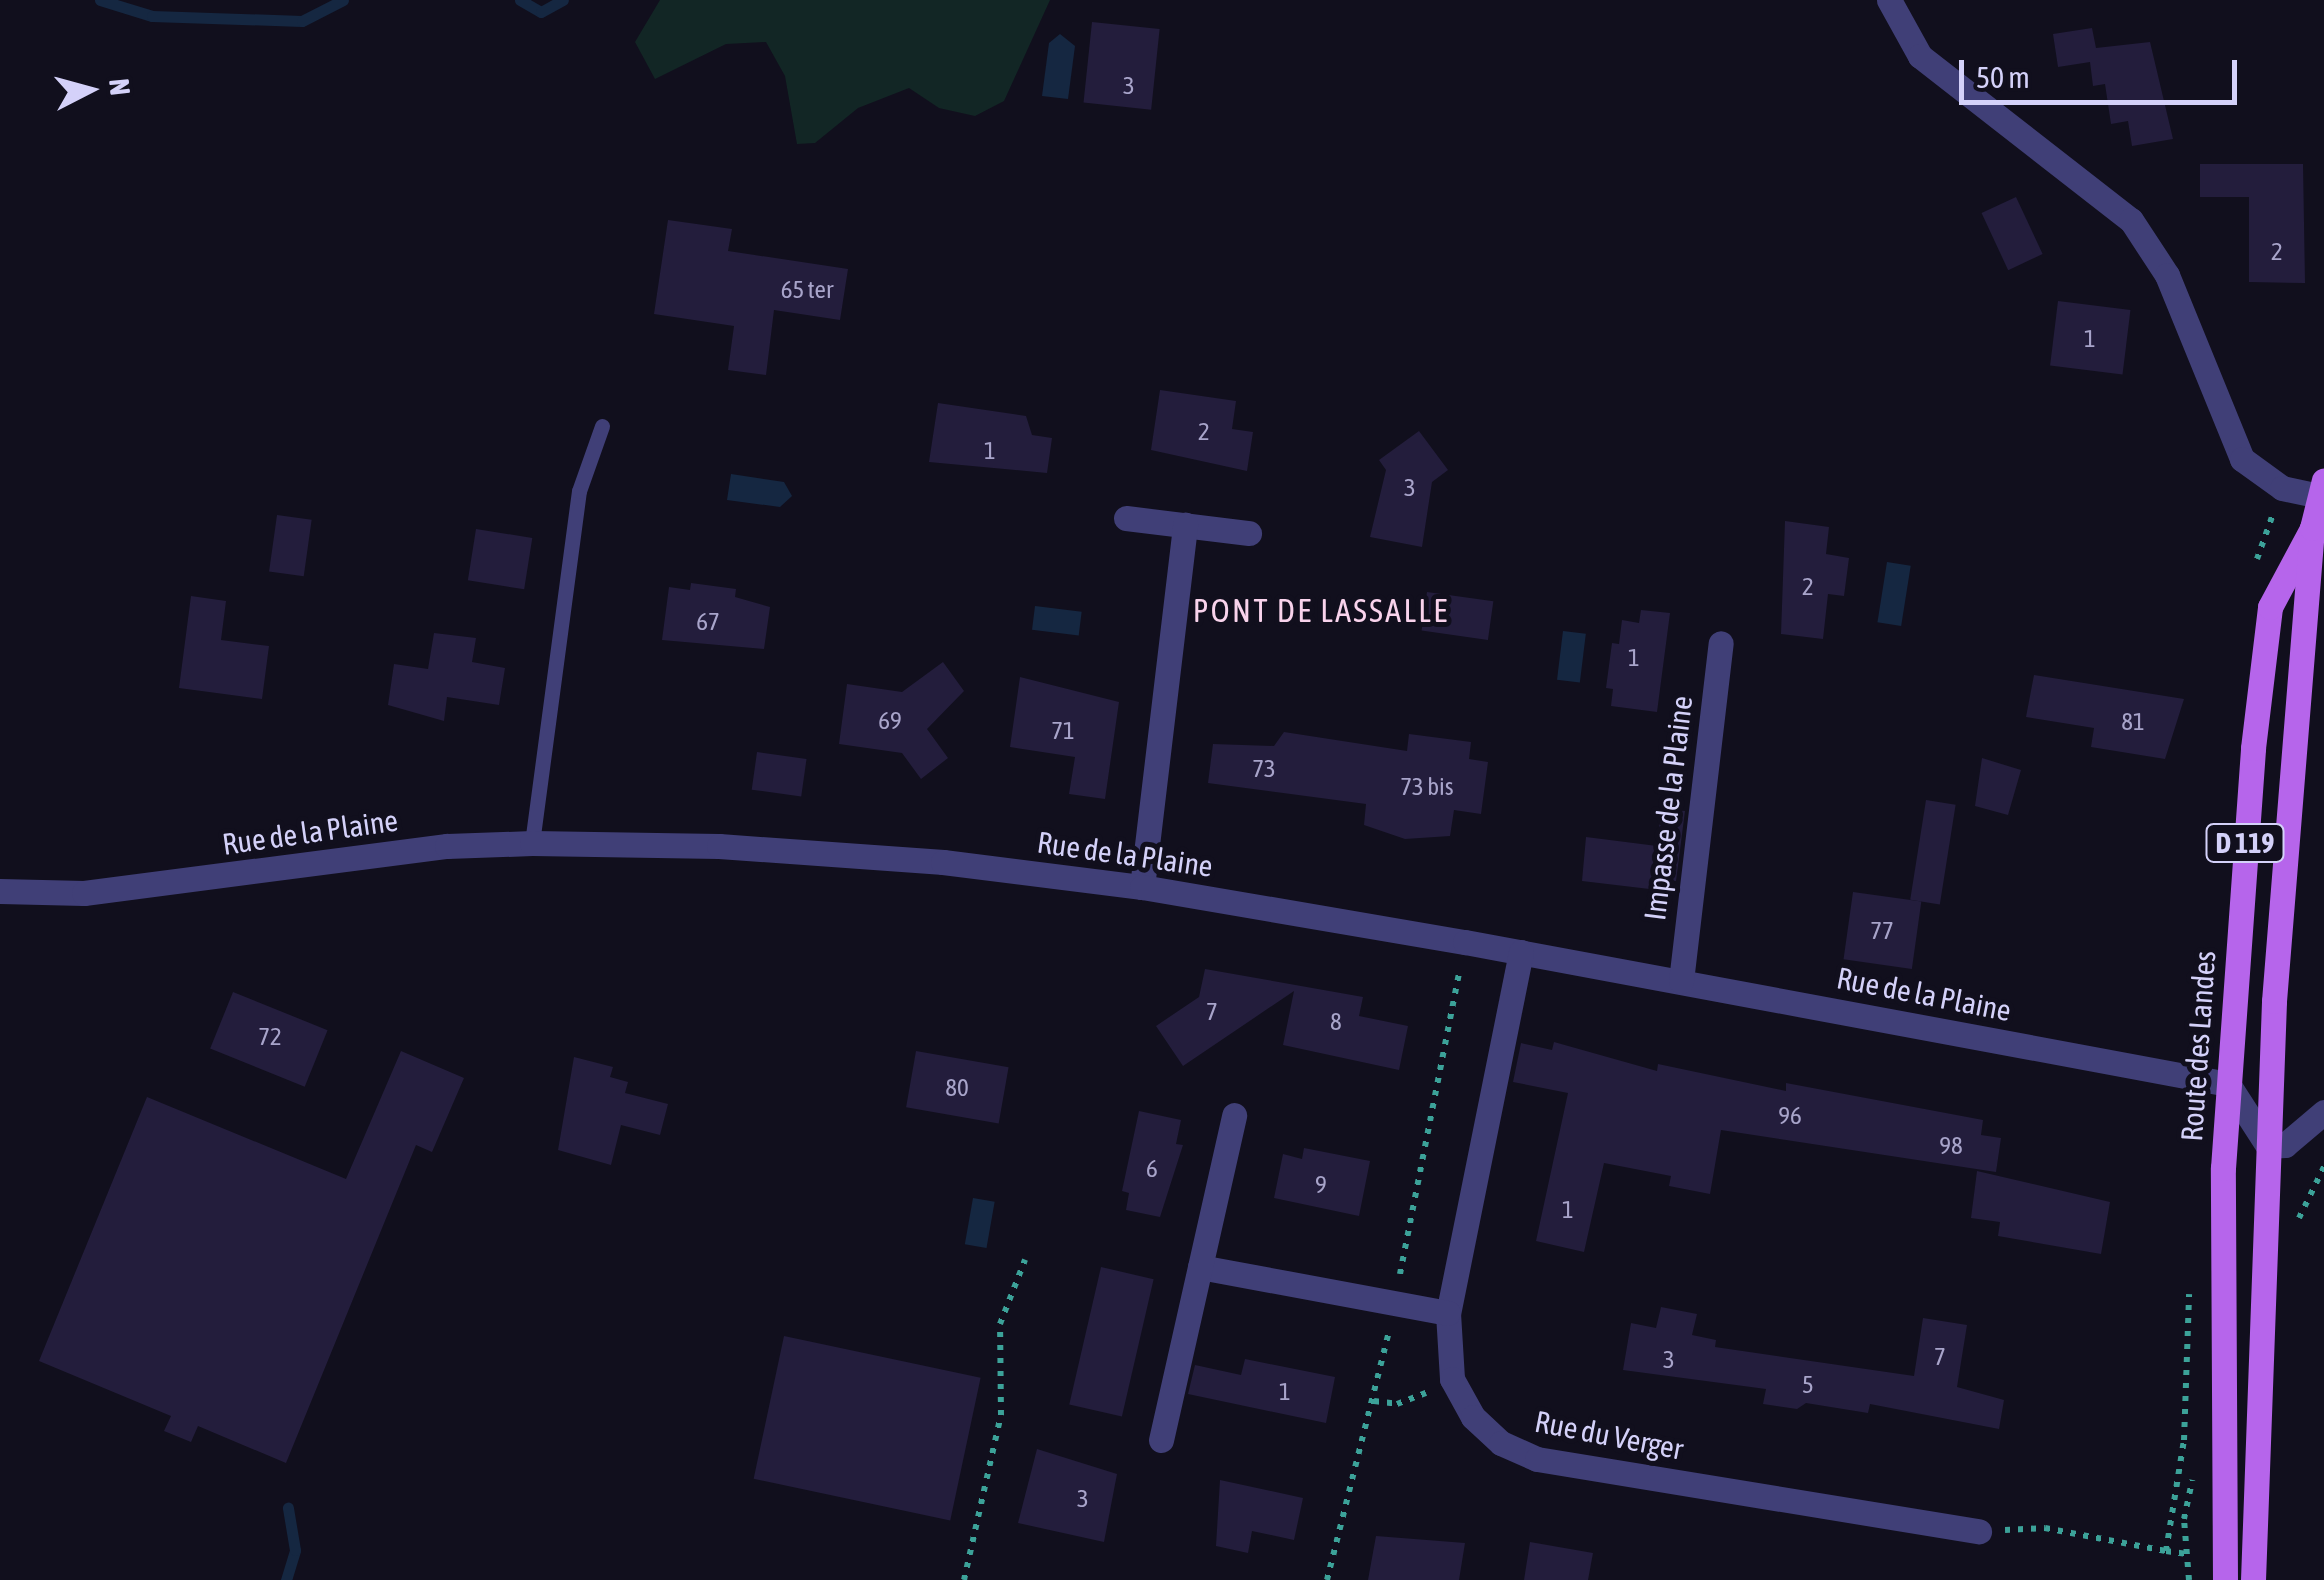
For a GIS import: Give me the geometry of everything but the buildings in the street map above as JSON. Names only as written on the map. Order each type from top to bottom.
[{"type":"main road","name":"Route des Landes","points":[[2253,1580],[2268,1146],[2312,528],[2322,488]]},
{"type":"main road","name":"Route des Landes","points":[[2224,1580],[2220,1352],[2228,1084],[2270,608],[2312,528]]},
{"type":"street","points":[[1889,0],[1920,56],[2132,220],[2167,275],[2242,459],[2282,488],[2322,488]]},
{"type":"street","points":[[1126,518],[1249,533]]},
{"type":"street","points":[[1142,887],[1185,525]]},
{"type":"street","name":"Impasse de la Plaine","points":[[1680,981],[1721,643]]},
{"type":"street","name":"Rue de la Plaine","points":[[0,891],[84,893],[447,846],[532,843],[738,847],[1142,887],[1521,952],[2228,1084]]},
{"type":"street","name":"Rue du Verger","points":[[1521,952],[1448,1313],[1452,1379],[1472,1417],[1501,1443],[1537,1459],[1978,1531]]},
{"type":"street","points":[[2228,1084],[2268,1146],[2285,1145],[2324,1112]]},
{"type":"street","points":[[1161,1440],[1234,1115]]},
{"type":"street","points":[[1200,1266],[1448,1313]]},
{"type":"lane","points":[[532,843],[580,492],[602,426]]},
{"type":"path","points":[[1327,1580],[1350,1469],[1365,1446],[1465,942]]},
{"type":"path","points":[[964,1580],[1001,1415],[1003,1311],[1025,1260]]},
{"type":"path","points":[[1374,1401],[1409,1402],[1452,1379]]},
{"type":"path","points":[[2166,1552],[2184,1440]]},
{"type":"path","points":[[1978,1531],[2046,1528],[2187,1554]]},
{"type":"green space","points":[[660,0],[1050,0],[1004,101],[975,116],[939,108],[909,88],[858,108],[815,143],[797,144],[785,76],[766,42],[726,44],[655,79],[635,42]]},
{"type":"water","points":[[1060,34],[1075,46],[1068,99],[1042,96],[1049,43]]},
{"type":"water","points":[[731,474],[784,482],[792,496],[780,507],[727,500]]},
{"type":"water","points":[[1887,562],[1911,566],[1901,626],[1877,622]]},
{"type":"water","points":[[1035,606],[1082,612],[1079,636],[1032,630]]},
{"type":"water","points":[[1563,631],[1586,634],[1580,682],[1557,680]]},
{"type":"water","points":[[973,1198],[995,1202],[987,1248],[965,1244]]},
{"type":"waterway","points":[[100,0],[152,16],[302,21],[343,0]]},
{"type":"waterway","points":[[520,0],[541,12],[563,0]]},
{"type":"waterway","points":[[286,1580],[295,1550],[288,1508]]},
{"type":"district","name":"PONT DE LASSALLE","points":[[1321,611]]}]
